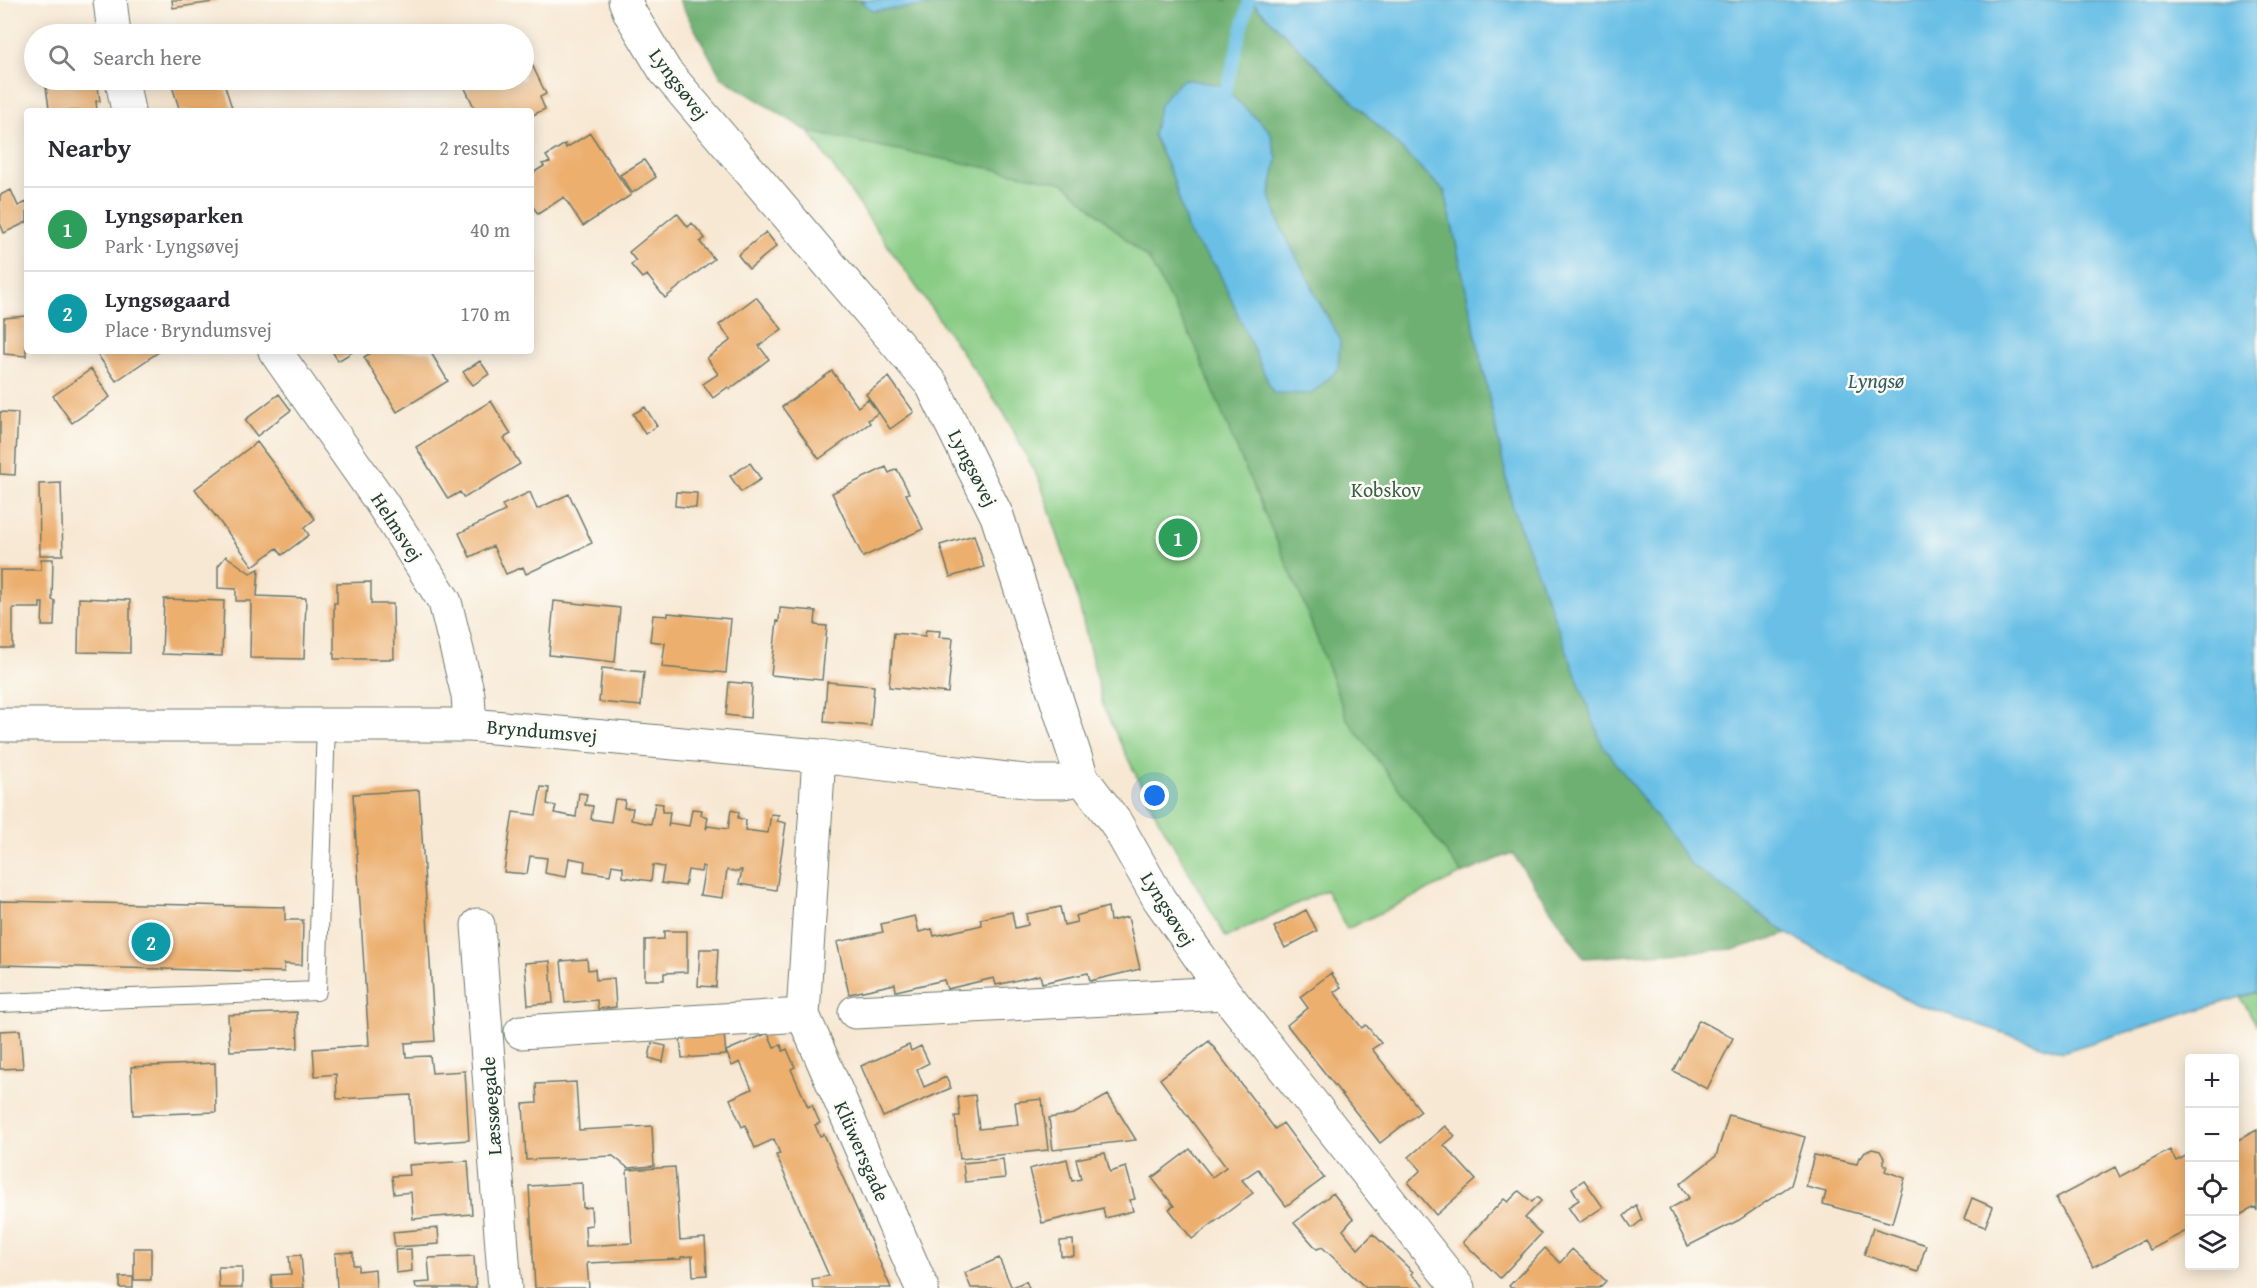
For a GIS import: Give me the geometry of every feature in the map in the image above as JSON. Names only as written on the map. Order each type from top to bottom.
[{"type":"street","points":[[110,0],[113,24]]},
{"type":"street","name":"Lyngsøvej","points":[[625,0],[630,13],[664,71],[932,385],[997,516],[1082,778],[1116,823],[1159,899],[1225,993],[1458,1288]]},
{"type":"street","points":[[124,90],[127,108]]},
{"type":"street","name":"Helmsvej","points":[[277,354],[381,502],[445,602],[468,695],[470,725]]},
{"type":"street","name":"Bryndumsvej","points":[[0,726],[470,725],[819,756],[1033,782],[1064,782],[1082,778]]},
{"type":"street","name":"Klüwersgade","points":[[819,756],[803,1015],[922,1288]]},
{"type":"street","name":"Læssøegade","points":[[477,925],[505,1288]]},
{"type":"street","points":[[855,1012],[1225,993]]},
{"type":"street","points":[[521,1032],[803,1015]]},
{"type":"lane","points":[[0,1003],[317,991],[326,725]]},
{"type":"green space","name":"Kobskov","points":[[679,0],[860,0],[872,11],[988,0],[1250,0],[1445,192],[1513,509],[1690,864],[1788,934],[1735,949],[1584,958],[1512,853],[1462,874],[1347,719],[1304,604],[1230,433],[1195,345],[1149,260],[1064,183],[809,132],[721,77]],"holes":[[[1220,85],[1270,131],[1277,159],[1270,195],[1281,228],[1316,297],[1329,316],[1259,359],[1217,268],[1189,235],[1173,178],[1153,135]]]},
{"type":"green space","points":[[810,124],[1077,176],[1155,249],[1462,874],[1347,929],[1326,890],[1226,937],[1151,806],[1104,709],[1076,592],[1041,484],[1004,413],[809,132]]},
{"type":"green space","points":[[2257,992],[2257,1025],[2240,997]]},
{"type":"water","points":[[860,0],[988,0],[872,11]]},
{"type":"water","name":"Lyngsø","points":[[1250,0],[2257,0],[2257,992],[2062,1052],[1913,1003],[1788,934],[1690,864],[1602,744],[1513,509],[1445,192]]},
{"type":"water","points":[[1184,79],[1220,85],[1270,131],[1277,159],[1270,195],[1281,228],[1340,339],[1338,370],[1311,394],[1273,393],[1217,268],[1189,235],[1173,178],[1153,135],[1159,107],[1169,92]]},
{"type":"building","points":[[172,0],[219,0],[220,1],[173,8]]},
{"type":"building","points":[[534,69],[546,94],[540,97],[545,109],[534,114],[534,108],[475,108],[466,90],[534,90]]},
{"type":"building","points":[[46,90],[98,90],[100,101],[96,101],[97,108],[49,108]]},
{"type":"building","points":[[173,90],[226,90],[232,108],[179,108]]},
{"type":"building","points":[[590,133],[631,195],[583,226],[564,197],[538,214],[534,208],[534,172],[544,166],[542,164],[550,162],[546,156],[565,144],[566,148]]},
{"type":"building","points":[[644,160],[656,177],[632,193],[620,175]]},
{"type":"building","points":[[11,190],[18,206],[24,203],[24,223],[4,233],[0,223],[0,195]]},
{"type":"building","points":[[677,213],[688,227],[692,223],[705,238],[700,242],[714,259],[665,298],[647,275],[642,278],[631,265],[636,261],[629,252]]},
{"type":"building","points":[[766,232],[777,246],[749,269],[738,255]]},
{"type":"building","points":[[756,297],[782,329],[759,346],[769,359],[730,389],[728,387],[713,398],[703,384],[718,374],[707,358],[731,340],[719,325]]},
{"type":"building","points":[[24,316],[24,354],[26,356],[4,354],[4,318]]},
{"type":"building","points":[[97,354],[156,354],[116,381]]},
{"type":"building","points":[[334,354],[349,354],[338,361]]},
{"type":"building","points":[[369,354],[432,354],[448,381],[397,412],[364,357]]},
{"type":"building","points":[[480,361],[489,374],[473,385],[463,372]]},
{"type":"building","points":[[91,369],[110,397],[72,423],[53,396]]},
{"type":"building","points":[[832,371],[858,407],[868,399],[878,413],[868,420],[870,423],[819,459],[782,407]]},
{"type":"building","points":[[889,377],[914,412],[890,429],[866,394]]},
{"type":"building","points":[[279,394],[291,410],[257,436],[245,420]]},
{"type":"building","points":[[491,401],[511,434],[504,438],[520,464],[464,498],[460,492],[448,499],[416,447]]},
{"type":"building","points":[[645,407],[657,426],[645,434],[633,414]]},
{"type":"building","points":[[0,412],[18,413],[15,475],[0,474]]},
{"type":"building","points":[[257,442],[315,519],[304,528],[309,535],[282,555],[277,548],[253,566],[195,489]]},
{"type":"building","points":[[750,463],[761,479],[741,492],[730,476]]},
{"type":"building","points":[[886,467],[889,473],[897,469],[923,529],[863,557],[832,493]]},
{"type":"building","points":[[61,483],[63,555],[40,555],[39,484]]},
{"type":"building","points":[[530,492],[537,509],[569,494],[592,543],[526,574],[523,567],[506,574],[493,546],[470,557],[459,533],[505,511],[502,505]]},
{"type":"building","points":[[676,492],[697,493],[696,508],[675,506]]},
{"type":"building","points":[[974,535],[984,567],[950,577],[940,545]]},
{"type":"building","points":[[226,556],[250,573],[259,569],[257,596],[306,598],[304,659],[250,658],[251,601],[236,601],[236,589],[218,588],[218,566]]},
{"type":"building","points":[[41,559],[53,559],[54,626],[42,626],[43,603],[40,603],[40,608],[13,608],[13,648],[0,648],[0,570],[41,570]]},
{"type":"building","points":[[371,582],[371,604],[393,604],[394,659],[334,659],[334,603],[337,603],[337,583]]},
{"type":"building","points":[[79,598],[130,600],[130,653],[78,652]]},
{"type":"building","points":[[164,599],[224,601],[222,656],[162,654]]},
{"type":"building","points":[[554,601],[620,608],[615,662],[549,655]]},
{"type":"building","points":[[780,608],[816,611],[815,625],[827,626],[822,680],[771,675]]},
{"type":"building","points":[[668,613],[731,619],[726,673],[662,667],[665,643],[650,641],[653,615],[668,616]]},
{"type":"building","points":[[926,630],[940,631],[939,637],[953,638],[948,693],[889,687],[894,633],[925,636]]},
{"type":"building","points":[[602,668],[644,672],[641,706],[599,702]]},
{"type":"building","points":[[729,682],[752,684],[750,718],[726,715]]},
{"type":"building","points":[[827,682],[874,686],[871,726],[824,722]]},
{"type":"building","points":[[541,787],[549,788],[547,804],[556,806],[554,813],[576,817],[579,793],[587,794],[585,805],[593,806],[591,819],[611,822],[615,799],[625,800],[624,808],[633,808],[631,820],[651,824],[655,803],[663,804],[662,812],[670,812],[668,827],[669,823],[689,826],[692,809],[702,810],[701,815],[708,817],[706,829],[708,826],[728,829],[731,810],[739,812],[738,818],[746,820],[745,830],[768,833],[771,814],[779,815],[777,821],[786,823],[776,890],[739,884],[742,870],[739,872],[727,870],[723,898],[700,895],[705,867],[702,866],[701,872],[688,870],[685,886],[661,883],[664,867],[653,865],[651,881],[623,877],[623,867],[612,865],[610,875],[584,871],[585,861],[569,858],[566,877],[545,873],[547,858],[530,856],[527,874],[504,872],[513,812],[536,815]]},
{"type":"building","points":[[419,790],[435,1041],[405,1043],[406,1057],[430,1056],[432,1073],[465,1071],[469,1140],[414,1144],[411,1095],[337,1099],[336,1074],[315,1076],[313,1049],[369,1045],[353,794]]},
{"type":"building","points":[[0,901],[285,907],[285,920],[303,920],[302,965],[284,964],[284,972],[0,965]]},
{"type":"building","points":[[1060,907],[1064,925],[1077,922],[1075,916],[1108,907],[1110,921],[1128,917],[1140,969],[1090,981],[1088,973],[1042,983],[1040,975],[996,985],[994,978],[947,989],[944,980],[896,991],[895,984],[849,994],[837,942],[883,932],[881,924],[915,916],[919,932],[932,929],[934,936],[982,925],[980,919],[1012,912],[1015,928],[1028,925],[1026,914]]},
{"type":"building","points":[[1306,910],[1317,931],[1285,948],[1274,927]]},
{"type":"building","points":[[664,931],[687,931],[687,972],[664,973],[664,980],[645,980],[645,940],[664,939]]},
{"type":"building","points":[[700,949],[718,949],[716,987],[698,986]]},
{"type":"building","points":[[587,959],[588,970],[595,969],[596,980],[614,978],[616,1007],[598,1009],[597,1000],[565,1003],[561,961]]},
{"type":"building","points":[[550,961],[553,1003],[528,1005],[525,963]]},
{"type":"building","points":[[1331,973],[1341,987],[1334,992],[1362,1028],[1366,1025],[1381,1043],[1372,1049],[1421,1111],[1380,1143],[1287,1025],[1308,1008],[1300,997]]},
{"type":"building","points":[[297,1012],[298,1048],[230,1051],[228,1015]]},
{"type":"building","points":[[1699,1020],[1733,1038],[1707,1089],[1673,1071]]},
{"type":"building","points":[[20,1030],[23,1068],[0,1069],[0,1031]]},
{"type":"building","points":[[724,1033],[726,1055],[682,1058],[680,1037]]},
{"type":"building","points":[[768,1033],[774,1047],[781,1045],[783,1051],[787,1049],[795,1067],[791,1069],[808,1107],[812,1105],[820,1123],[815,1125],[820,1136],[824,1134],[891,1288],[813,1288],[812,1279],[829,1276],[776,1155],[780,1154],[774,1139],[755,1148],[745,1125],[742,1127],[730,1099],[752,1089],[740,1062],[732,1066],[726,1051]]},
{"type":"building","points":[[1209,1041],[1275,1129],[1283,1123],[1324,1178],[1286,1206],[1258,1169],[1242,1180],[1253,1193],[1192,1239],[1169,1209],[1174,1206],[1152,1178],[1190,1149],[1212,1177],[1226,1167],[1160,1079]]},
{"type":"building","points":[[652,1043],[666,1046],[663,1062],[649,1058]]},
{"type":"building","points":[[909,1045],[911,1051],[921,1046],[929,1063],[917,1069],[924,1087],[946,1077],[951,1088],[883,1117],[861,1066]]},
{"type":"building","points":[[215,1063],[216,1112],[133,1115],[131,1067]]},
{"type":"building","points":[[576,1082],[579,1130],[652,1126],[654,1166],[628,1168],[613,1156],[526,1160],[523,1104],[537,1103],[536,1084]]},
{"type":"building","points":[[975,1095],[979,1129],[1018,1125],[1015,1102],[1042,1099],[1048,1150],[960,1159],[955,1116],[960,1116],[958,1097]]},
{"type":"building","points":[[1108,1095],[1136,1140],[1053,1150],[1049,1118],[1074,1114]]},
{"type":"building","points":[[1729,1115],[1805,1137],[1791,1185],[1739,1220],[1688,1246],[1669,1209],[1689,1198],[1680,1184],[1716,1156]]},
{"type":"building","points":[[1445,1126],[1455,1136],[1444,1145],[1476,1180],[1436,1215],[1408,1182],[1421,1170],[1409,1157]]},
{"type":"building","points":[[2257,1130],[2257,1211],[2255,1207],[2239,1215],[2239,1162],[2239,1139]]},
{"type":"building","points":[[1872,1149],[1880,1151],[1884,1158],[1884,1165],[1887,1165],[1885,1171],[1905,1178],[1892,1223],[1823,1204],[1826,1192],[1806,1187],[1814,1155],[1857,1164],[1859,1157],[1861,1158],[1865,1152]]},
{"type":"building","points":[[2170,1150],[2176,1161],[2185,1156],[2185,1232],[2150,1250],[2144,1240],[2093,1267],[2056,1198],[2115,1167],[2120,1177]]},
{"type":"building","points":[[1105,1153],[1110,1172],[1126,1167],[1135,1199],[1130,1200],[1133,1211],[1105,1218],[1103,1208],[1042,1223],[1029,1169],[1067,1159],[1072,1181],[1081,1179],[1076,1159]]},
{"type":"building","points":[[1003,1159],[1005,1178],[965,1182],[963,1163]]},
{"type":"building","points":[[468,1161],[472,1214],[413,1219],[411,1192],[394,1194],[392,1176],[410,1175],[409,1165]]},
{"type":"building","points":[[675,1167],[680,1240],[705,1238],[707,1275],[693,1276],[692,1256],[681,1257],[681,1259],[587,1263],[589,1288],[535,1288],[529,1186],[582,1183],[583,1208],[591,1207],[592,1225],[585,1226],[586,1246],[632,1243],[627,1170]]},
{"type":"building","points":[[1584,1180],[1603,1207],[1579,1223],[1568,1207],[1579,1200],[1572,1188]]},
{"type":"building","points":[[1519,1191],[1532,1202],[1537,1197],[1541,1201],[1525,1218],[1541,1234],[1500,1278],[1463,1242],[1504,1199],[1508,1202]]},
{"type":"building","points":[[1333,1193],[1353,1219],[1343,1230],[1358,1249],[1373,1234],[1413,1272],[1411,1274],[1426,1288],[1366,1288],[1322,1247],[1317,1249],[1294,1223]]},
{"type":"building","points":[[1972,1198],[1993,1207],[1985,1227],[1964,1219]]},
{"type":"building","points":[[1636,1205],[1642,1220],[1632,1228],[1624,1216]]},
{"type":"building","points":[[438,1228],[439,1244],[395,1247],[393,1232]]},
{"type":"building","points":[[1873,1228],[1926,1245],[1918,1272],[1864,1255]]},
{"type":"building","points":[[1073,1240],[1074,1256],[1061,1256],[1060,1241]]},
{"type":"building","points":[[134,1248],[151,1248],[151,1280],[134,1280]]},
{"type":"building","points":[[1545,1248],[1560,1263],[1572,1249],[1606,1281],[1599,1288],[1511,1288],[1509,1286]]},
{"type":"building","points":[[411,1249],[412,1271],[396,1273],[395,1250]]},
{"type":"building","points":[[353,1252],[353,1265],[358,1265],[358,1271],[375,1269],[376,1288],[337,1288],[335,1253]]},
{"type":"building","points":[[301,1255],[304,1288],[272,1288],[271,1275],[291,1274],[289,1256]]},
{"type":"building","points":[[474,1256],[476,1288],[416,1288],[415,1283],[430,1282],[428,1258]]},
{"type":"building","points":[[999,1258],[1011,1286],[1026,1281],[1029,1288],[971,1288],[965,1273]]},
{"type":"building","points":[[218,1267],[242,1267],[242,1288],[219,1288]]},
{"type":"building","points":[[120,1277],[133,1277],[133,1288],[120,1288]]},
{"type":"waterway","points":[[1226,91],[1249,0]]},
{"type":"place","name":"Lyngsøparken","points":[[1178,538]]},
{"type":"place","name":"Lyngsøgaard","points":[[151,942]]}]
